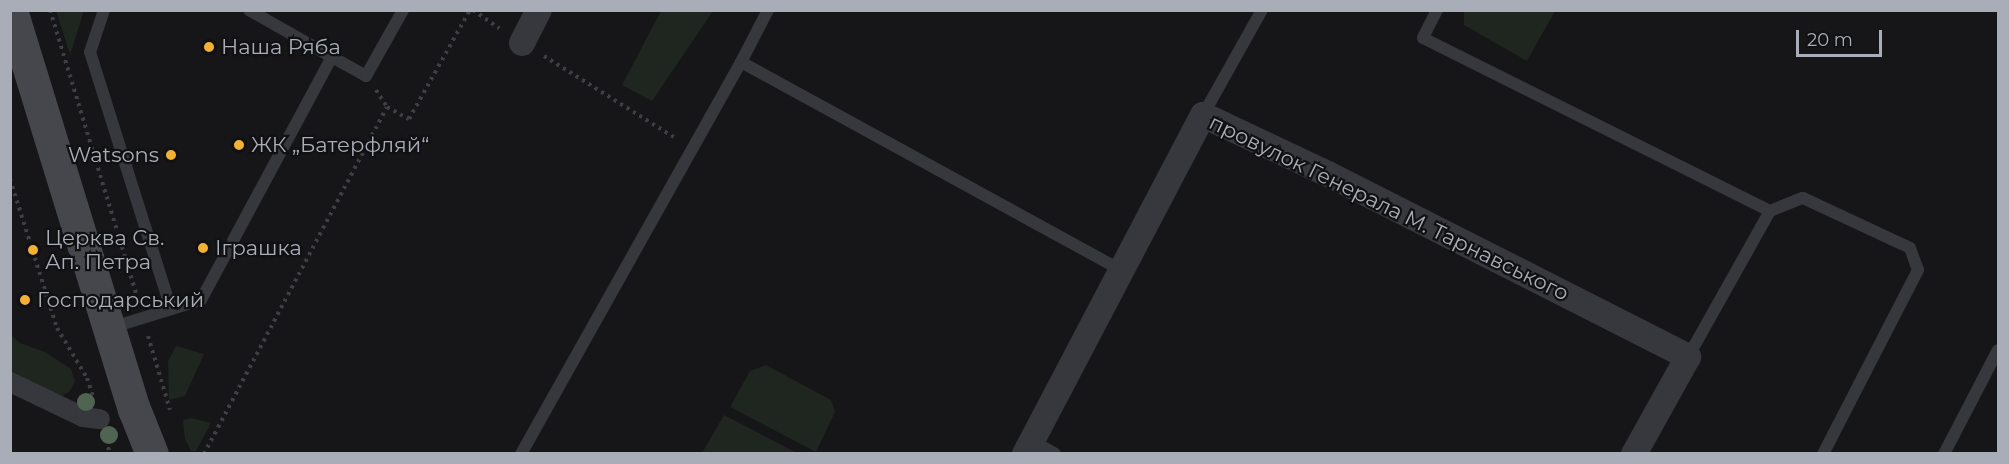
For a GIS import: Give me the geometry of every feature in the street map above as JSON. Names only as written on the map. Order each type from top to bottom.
[{"type":"main road","points":[[11,10],[109,328],[152,453]]},
{"type":"street","points":[[522,43],[539,10]]},
{"type":"street","name":"провулок Генерала М. Тарнавського","points":[[1028,447],[1203,115],[1339,179],[1688,357]]},
{"type":"street","points":[[1634,453],[1688,357]]},
{"type":"street","points":[[10,382],[83,417],[100,418]]},
{"type":"lane","points":[[104,10],[90,52],[171,309]]},
{"type":"lane","points":[[249,10],[366,76],[403,10]]},
{"type":"lane","points":[[520,453],[693,149],[768,10]]},
{"type":"lane","points":[[1203,115],[1262,10]]},
{"type":"lane","points":[[1437,10],[1424,38],[1770,211]]},
{"type":"lane","points":[[109,328],[201,300],[332,57]]},
{"type":"lane","points":[[741,62],[1121,270]]},
{"type":"lane","points":[[1688,357],[1770,211],[1803,198],[1910,248],[1918,270],[1823,453]]},
{"type":"lane","points":[[1944,453],[1998,350]]},
{"type":"lane","points":[[1028,447],[1055,453]]},
{"type":"path","points":[[50,10],[174,421]]},
{"type":"path","points":[[366,76],[387,107],[409,119],[472,10],[693,149]]},
{"type":"path","points":[[204,453],[387,107]]},
{"type":"path","points":[[10,179],[57,328],[87,378],[110,453]]},
{"type":"shaded area","points":[[1464,10],[1555,11],[1527,61],[1464,25]]},
{"type":"shaded area","points":[[56,11],[84,11],[70,55]]},
{"type":"shaded area","points":[[661,11],[713,11],[652,101],[622,85]]},
{"type":"shaded area","points":[[10,334],[20,343],[45,352],[71,369],[75,381],[70,391],[58,399],[11,387]]},
{"type":"shaded area","points":[[176,346],[204,354],[185,396],[169,400],[168,361]]},
{"type":"shaded area","points":[[766,365],[831,400],[835,412],[816,452],[730,407],[750,371]]},
{"type":"shaded area","points":[[724,415],[797,453],[702,453]]},
{"type":"shaded area","points":[[191,418],[211,423],[196,451],[191,451],[185,439],[183,420]]},
{"type":"place","name":"Наша Ряба","points":[[209,47]]},
{"type":"place","name":"ЖК „Батерфляй“","points":[[239,145]]},
{"type":"place","name":"Watsons","points":[[171,155]]},
{"type":"place","name":"Іграшка","points":[[203,248]]},
{"type":"place","name":"Церква Св. Ап. Петра","points":[[33,250]]},
{"type":"place","name":"Господарський","points":[[25,300]]}]
